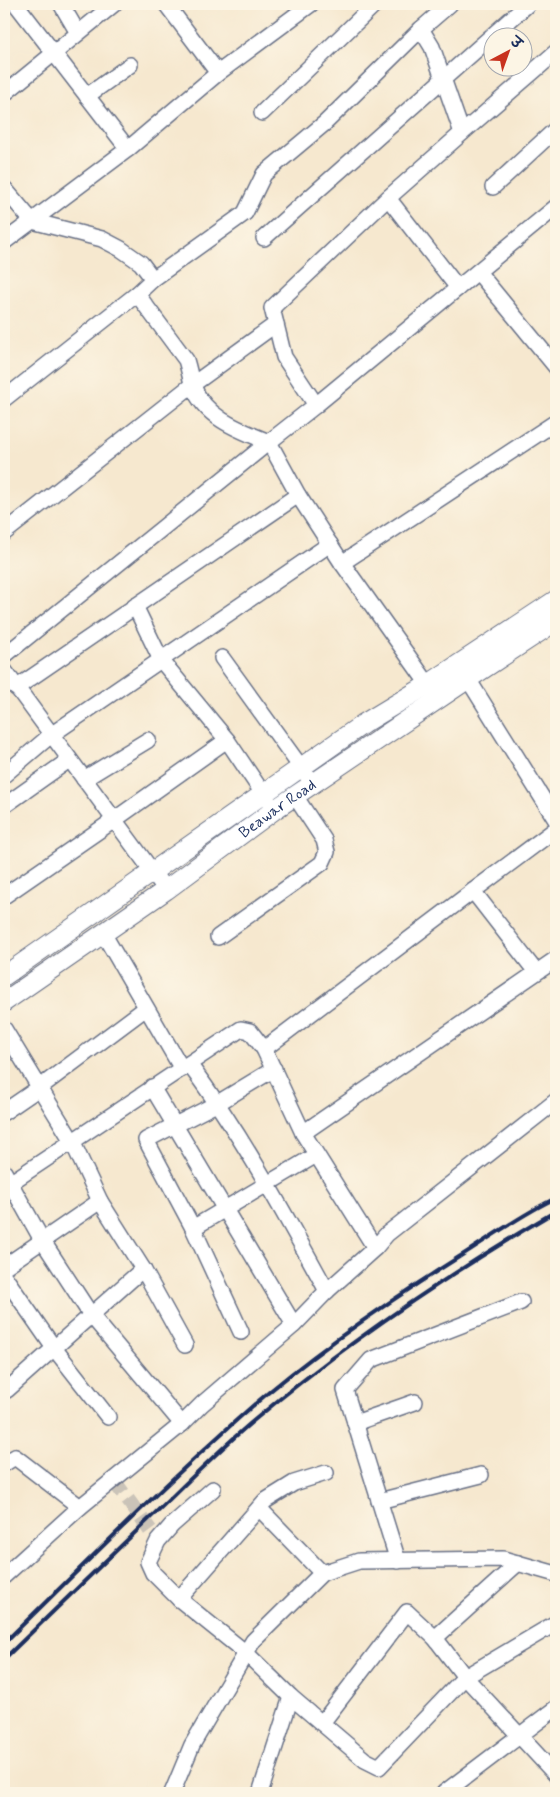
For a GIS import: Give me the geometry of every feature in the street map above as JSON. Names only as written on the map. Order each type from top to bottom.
[{"type":"main road","name":"Beawar Road","points":[[4,1002],[166,890],[274,810],[313,784],[556,600]]},
{"type":"main road","name":"Beawar Road","points":[[4,976],[363,724],[433,692],[468,679],[556,621]]},
{"type":"street","points":[[16,4],[128,148]]},
{"type":"street","points":[[61,4],[78,33]]},
{"type":"street","points":[[166,4],[218,73]]},
{"type":"street","points":[[4,242],[128,148],[218,73],[311,4]]},
{"type":"street","points":[[262,112],[375,4]]},
{"type":"street","points":[[4,398],[137,294],[153,279],[245,213],[264,174],[324,123],[420,29],[450,4]]},
{"type":"street","points":[[264,238],[442,78],[528,4]]},
{"type":"street","points":[[6,86],[54,53],[108,6]]},
{"type":"street","points":[[420,29],[432,47],[462,133]]},
{"type":"street","points":[[316,406],[284,357],[272,308],[388,198],[556,52]]},
{"type":"street","points":[[88,96],[130,65]]},
{"type":"street","points":[[493,188],[556,129]]},
{"type":"street","points":[[4,188],[32,221],[102,239],[122,249],[141,263],[153,279]]},
{"type":"street","points":[[388,198],[458,288]]},
{"type":"street","points":[[4,656],[268,442],[316,406],[556,207]]},
{"type":"street","points":[[478,272],[556,367]]},
{"type":"street","points":[[137,294],[186,360],[191,372],[192,385],[198,397],[213,414],[234,428],[268,442],[298,495],[342,563],[433,692]]},
{"type":"street","points":[[4,533],[192,385],[276,324]]},
{"type":"street","points":[[342,563],[556,422]]},
{"type":"street","points":[[16,688],[298,495]]},
{"type":"street","points":[[4,774],[51,735],[330,544]]},
{"type":"street","points":[[135,606],[161,660],[227,740],[274,810]]},
{"type":"street","points":[[222,658],[313,784]]},
{"type":"street","points":[[4,670],[166,890]]},
{"type":"street","points":[[468,679],[556,820]]},
{"type":"street","points":[[84,779],[148,740]]},
{"type":"street","points":[[4,896],[227,740]]},
{"type":"street","points":[[4,806],[69,760]]},
{"type":"street","points":[[218,937],[322,863],[327,852],[324,840],[295,796]]},
{"type":"street","points":[[264,1049],[556,829]]},
{"type":"street","points":[[473,890],[536,972]]},
{"type":"street","points":[[103,933],[146,1008],[186,1066],[218,1103],[268,1184],[327,1291]]},
{"type":"street","points":[[303,1133],[556,959]]},
{"type":"street","points":[[4,1112],[146,1008]]},
{"type":"street","points":[[182,1424],[91,1315],[42,1240],[6,1180],[72,1141],[241,1028],[250,1031],[264,1049],[303,1133],[375,1248]]},
{"type":"street","points":[[4,1029],[72,1141],[100,1201],[143,1269],[185,1345]]},
{"type":"street","points":[[241,1332],[193,1228],[146,1140],[218,1103],[274,1069]]},
{"type":"street","points":[[152,1087],[226,1208],[294,1325]]},
{"type":"street","points":[[6,1569],[182,1424],[202,1404],[294,1325],[391,1231],[556,1100]]},
{"type":"street","points":[[193,1228],[316,1155]]},
{"type":"street","points":[[4,1267],[100,1201]]},
{"type":"street","points":[[7,1390],[143,1269]]},
{"type":"street","points":[[4,1276],[54,1348],[108,1417]]},
{"type":"street","points":[[398,1561],[345,1390],[371,1360],[521,1302]]},
{"type":"street","points":[[355,1423],[414,1402]]},
{"type":"street","points":[[4,1464],[15,1457],[80,1508]]},
{"type":"street","points":[[179,1599],[265,1502],[294,1483],[326,1473]]},
{"type":"street","points":[[379,1501],[480,1475]]},
{"type":"street","points":[[213,1489],[172,1525],[158,1541],[148,1562],[153,1573],[179,1599],[246,1653],[322,1724],[366,1760],[379,1767],[465,1677],[556,1623]]},
{"type":"street","points":[[259,1508],[322,1573]]},
{"type":"street","points":[[172,1793],[192,1745],[253,1641],[322,1573],[359,1562],[503,1559],[556,1574]]},
{"type":"street","points":[[435,1638],[518,1563]]},
{"type":"street","points":[[322,1724],[407,1612],[435,1638],[465,1677],[556,1775]]},
{"type":"street","points":[[260,1793],[291,1697]]},
{"type":"street","points":[[444,1793],[556,1708]]},
{"type":"tunnel","points":[[114,1481],[158,1541]]},
{"type":"railway","points":[[4,1643],[216,1438],[273,1389],[350,1329],[404,1292],[519,1218],[556,1198]]},
{"type":"railway","points":[[4,1659],[217,1454],[293,1388],[329,1360],[441,1282],[556,1211]]}]
